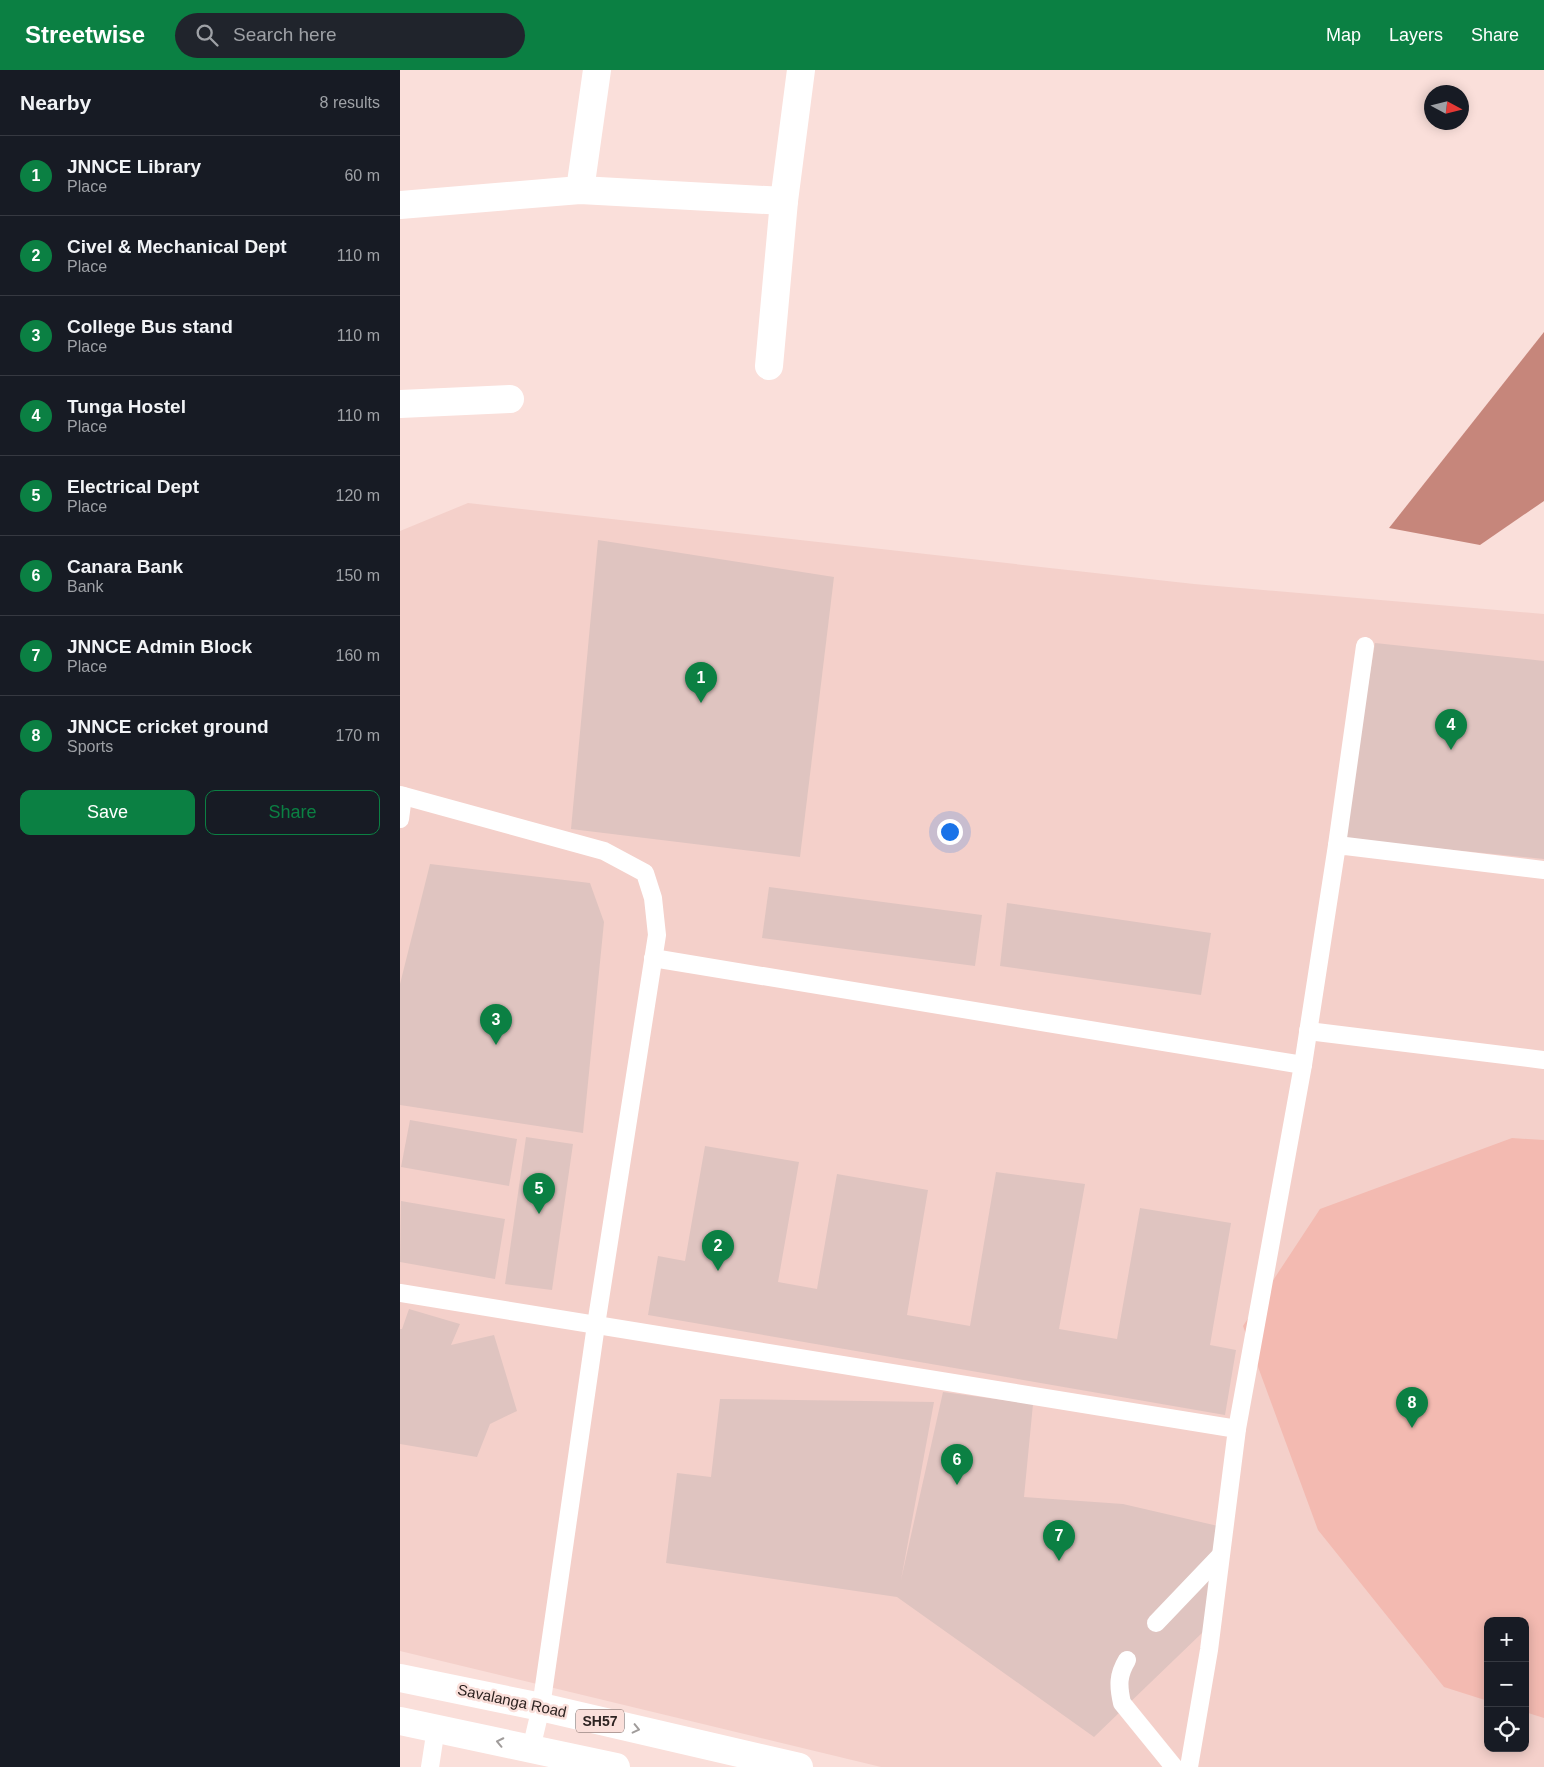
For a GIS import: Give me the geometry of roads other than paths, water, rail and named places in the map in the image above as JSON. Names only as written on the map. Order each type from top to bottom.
[{"type":"street","points":[[580,190],[597,70]]},
{"type":"street","points":[[769,366],[784,201],[801,70]]},
{"type":"street","points":[[400,204],[580,190],[784,201]]},
{"type":"street","points":[[400,404],[510,398]]},
{"type":"street","name":"Savalanga Road","points":[[400,1678],[541,1707],[799,1767]]},
{"type":"street","points":[[400,1722],[616,1767]]},
{"type":"lane","points":[[1189,1767],[1209,1650],[1237,1429],[1303,1065],[1365,646]]},
{"type":"lane","points":[[400,819],[402,796],[604,851],[645,874],[653,898],[657,935],[596,1325],[541,1707],[531,1749]]},
{"type":"lane","points":[[1337,845],[1544,870]]},
{"type":"lane","points":[[653,958],[1303,1065]]},
{"type":"lane","points":[[1308,1031],[1544,1060]]},
{"type":"lane","points":[[400,1293],[1237,1429]]},
{"type":"lane","points":[[1156,1622],[1220,1556]]},
{"type":"lane","points":[[1127,1660],[1120,1673],[1119,1692],[1122,1703],[1174,1767]]},
{"type":"lane","points":[[430,1767],[436,1728]]},
{"type":"place","name":"JNNCE Library","points":[[701,703]]},
{"type":"place","name":"Tunga Hostel","points":[[1451,750]]},
{"type":"place","name":"College Bus stand","points":[[496,1045]]},
{"type":"place","name":"Electrical Dept","points":[[539,1214]]},
{"type":"place","name":"Civel & Mechanical Dept","points":[[718,1271]]},
{"type":"place","name":"JNNCE cricket ground","points":[[1412,1428]]},
{"type":"place","name":"Canara Bank","points":[[957,1485]]},
{"type":"place","name":"JNNCE Admin Block","points":[[1059,1561]]}]
